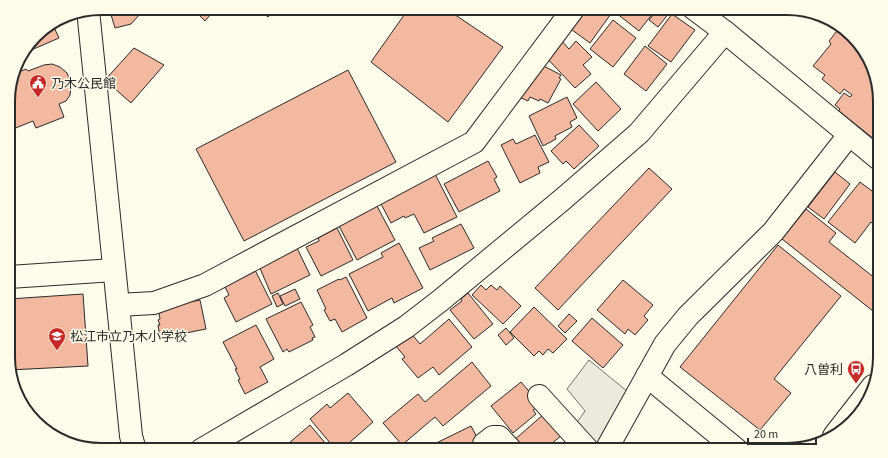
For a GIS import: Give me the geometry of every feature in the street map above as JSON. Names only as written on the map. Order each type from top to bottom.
[{"type":"street","points":[[118,305],[154,303],[205,285],[474,142],[569,15]]},
{"type":"street","points":[[702,15],[873,154]]},
{"type":"street","points":[[89,16],[131,436],[133,443]]},
{"type":"street","points":[[213,443],[346,366],[406,327],[441,300],[563,199],[639,133],[724,32]]},
{"type":"street","points":[[610,443],[665,344],[688,316],[773,232],[849,135]]},
{"type":"street","points":[[15,277],[114,270]]},
{"type":"street","points":[[647,376],[728,443]]},
{"type":"street","points":[[539,396],[582,443]]},
{"type":"street","points":[[848,418],[860,402]]},
{"type":"street","points":[[485,443],[493,437],[499,437],[505,443]]},
{"type":"shaded area","points":[[589,360],[628,392],[599,443],[593,443],[575,425],[585,411],[567,389]]},
{"type":"building","points":[[111,15],[139,15],[131,24],[115,28]]},
{"type":"building","points":[[199,15],[210,15],[205,21]]},
{"type":"building","points":[[404,15],[455,15],[503,47],[448,122],[371,62]]},
{"type":"building","points":[[575,15],[610,15],[590,43],[568,27]]},
{"type":"building","points":[[619,15],[652,15],[639,31]]},
{"type":"building","points":[[653,15],[667,15],[658,27],[649,20]]},
{"type":"building","points":[[671,15],[695,30],[671,62],[648,46]]},
{"type":"building","points":[[613,20],[636,38],[613,67],[590,49]]},
{"type":"building","points":[[55,28],[59,38],[32,50],[44,36]]},
{"type":"building","points":[[837,31],[848,40],[862,58],[870,78],[872,89],[873,138],[839,111],[840,109],[835,105],[844,93],[850,97],[852,95],[844,89],[840,94],[822,79],[825,75],[813,66],[831,44],[829,41]]},
{"type":"building","points":[[560,39],[569,49],[576,41],[592,57],[583,65],[591,74],[575,88],[544,55]]},
{"type":"building","points":[[645,46],[667,64],[646,91],[624,74]]},
{"type":"building","points":[[134,48],[164,65],[131,103],[105,80]]},
{"type":"building","points":[[538,63],[561,75],[559,78],[561,79],[548,103],[540,99],[539,101],[530,97],[528,101],[519,97]]},
{"type":"building","name":"乃木公民館","points":[[52,64],[60,67],[67,73],[70,80],[70,95],[66,101],[59,104],[64,117],[36,128],[33,121],[15,128],[15,95],[21,71],[26,69],[28,71],[44,65]]},
{"type":"building","points":[[348,70],[396,162],[244,241],[196,149]]},
{"type":"building","points":[[596,82],[621,109],[598,131],[573,104]]},
{"type":"building","points":[[567,97],[577,118],[570,122],[572,127],[555,136],[556,139],[543,146],[529,116]]},
{"type":"building","points":[[579,125],[599,146],[574,169],[566,161],[563,164],[551,151]]},
{"type":"building","points":[[535,135],[549,162],[538,167],[540,173],[520,183],[501,145],[513,139],[516,144]]},
{"type":"building","points":[[488,161],[497,177],[494,179],[500,191],[459,212],[444,184]]},
{"type":"building","points":[[649,168],[672,189],[558,310],[535,288]]},
{"type":"building","points":[[434,172],[457,217],[424,233],[414,214],[405,218],[404,216],[391,223],[379,200]]},
{"type":"building","points":[[835,172],[850,184],[824,219],[808,207]]},
{"type":"building","points":[[860,182],[873,192],[873,224],[871,222],[855,243],[828,222]]},
{"type":"building","points":[[377,206],[395,240],[357,260],[339,226]]},
{"type":"building","points":[[806,209],[836,233],[829,242],[873,277],[873,311],[782,239]]},
{"type":"building","points":[[461,224],[474,248],[430,270],[419,248],[434,241],[432,238]]},
{"type":"building","points":[[337,228],[353,260],[321,276],[306,247],[319,241],[318,238]]},
{"type":"building","points":[[399,243],[423,288],[394,303],[392,298],[368,311],[349,274],[383,257],[381,253]]},
{"type":"building","points":[[778,245],[841,296],[774,379],[791,393],[760,430],[680,367]]},
{"type":"building","points":[[297,248],[310,275],[271,294],[259,266]]},
{"type":"building","points":[[255,270],[272,304],[236,322],[224,298],[229,295],[224,285]]},
{"type":"building","points":[[346,277],[367,318],[342,332],[335,319],[330,321],[324,310],[326,309],[317,290]]},
{"type":"building","points":[[623,280],[653,305],[644,316],[648,320],[635,335],[628,329],[625,334],[597,310]]},
{"type":"building","points":[[481,285],[486,290],[491,285],[497,290],[500,286],[521,306],[503,324],[472,295]]},
{"type":"building","points":[[295,289],[300,299],[285,306],[280,296]]},
{"type":"building","points":[[278,293],[283,304],[277,307],[272,296]]},
{"type":"building","points":[[468,293],[493,324],[474,339],[450,310],[462,301],[461,299]]},
{"type":"building","points":[[83,294],[88,366],[16,370],[15,299]]},
{"type":"building","points":[[200,300],[206,329],[160,338],[158,325],[160,325],[158,320],[160,319],[158,308]]},
{"type":"building","points":[[301,302],[313,325],[310,327],[315,337],[312,338],[313,340],[289,352],[287,349],[283,352],[266,319]]},
{"type":"building","points":[[534,307],[567,339],[553,353],[548,349],[543,355],[539,351],[534,356],[510,332]]},
{"type":"building","points":[[569,314],[577,321],[565,333],[558,326]]},
{"type":"building","points":[[592,318],[623,345],[603,368],[572,341]]},
{"type":"building","points":[[449,319],[472,347],[439,375],[433,367],[418,378],[402,359],[405,357],[395,345],[410,332],[420,344]]},
{"type":"building","points":[[256,325],[274,359],[260,367],[268,382],[245,394],[238,380],[240,379],[235,369],[237,369],[223,342]]},
{"type":"building","points":[[506,328],[514,338],[506,345],[498,335]]},
{"type":"building","points":[[472,362],[491,386],[443,426],[435,417],[404,443],[400,443],[383,423],[418,394],[425,402]]},
{"type":"building","points":[[521,382],[533,396],[538,407],[533,410],[536,414],[513,433],[491,406]]},
{"type":"building","points":[[348,393],[373,422],[349,443],[330,443],[310,419],[327,404],[330,408]]},
{"type":"building","points":[[544,414],[562,435],[552,443],[515,443],[513,441]]},
{"type":"building","points":[[310,425],[325,443],[289,443]]},
{"type":"building","points":[[471,426],[479,441],[475,443],[436,443]]},
{"type":"place","name":"乃木公民館","points":[[38,98]]},
{"type":"place","name":"松江市立乃木小学校","points":[[57,351]]},
{"type":"place","name":"八曽利","points":[[856,384]]}]
